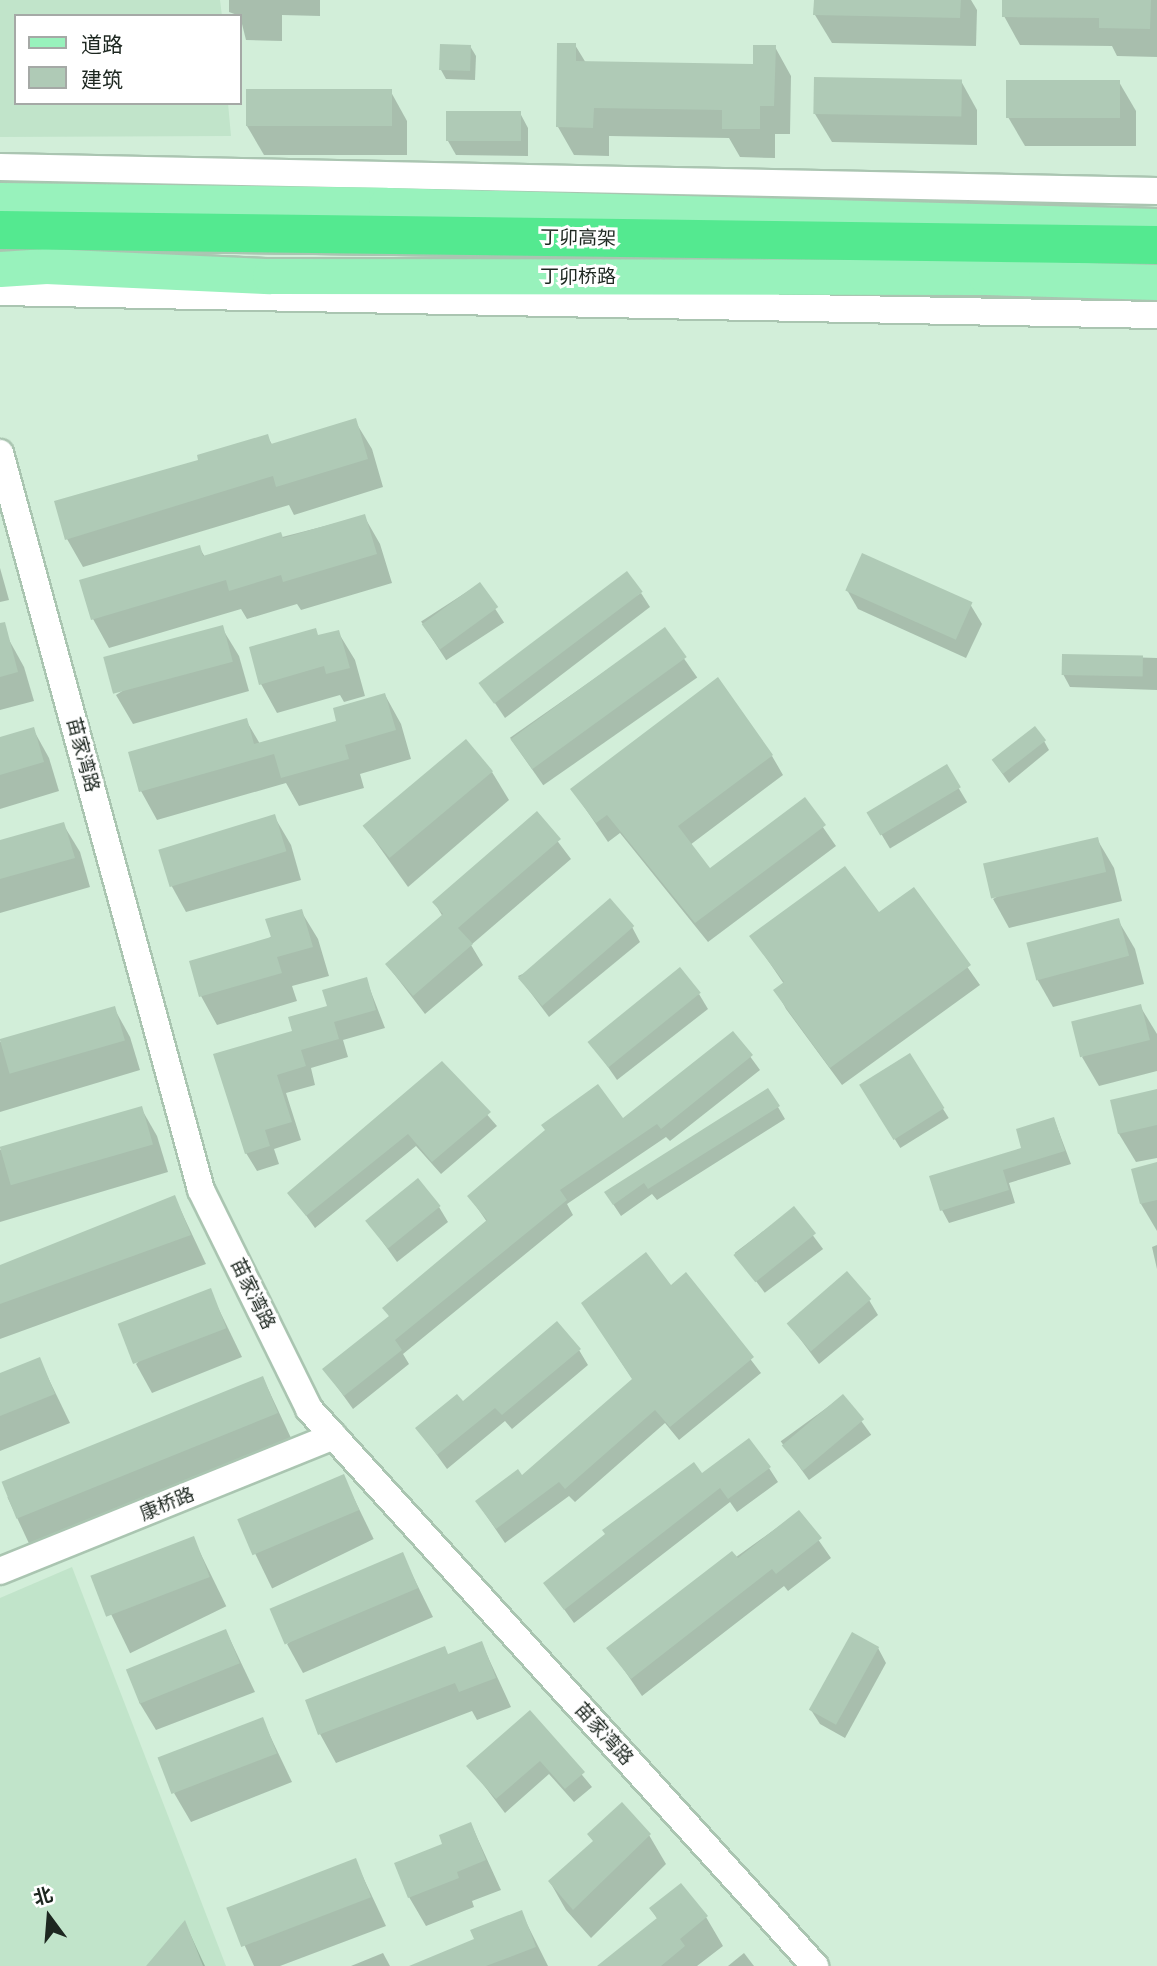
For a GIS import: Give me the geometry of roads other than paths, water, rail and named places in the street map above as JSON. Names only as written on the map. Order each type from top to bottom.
[{"type":"highway","name":"丁卯高架","points":[[1,260],[1157,245]]},
{"type":"highway","name":"丁卯高架","points":[[1,260],[664,265],[1157,261]]},
{"type":"main road","points":[[0,200],[386,205],[1157,226]]},
{"type":"main road","name":"丁卯桥路","points":[[1,260],[46,266],[270,276],[986,277],[1157,282]]},
{"type":"street","points":[[0,167],[1157,191]]},
{"type":"street","points":[[1,260],[1157,315]]},
{"type":"street","name":"苗家湾路","points":[[0,453],[201,1189],[309,1409],[815,1966]]},
{"type":"street","name":"康桥路","points":[[0,1571],[334,1436]]}]
